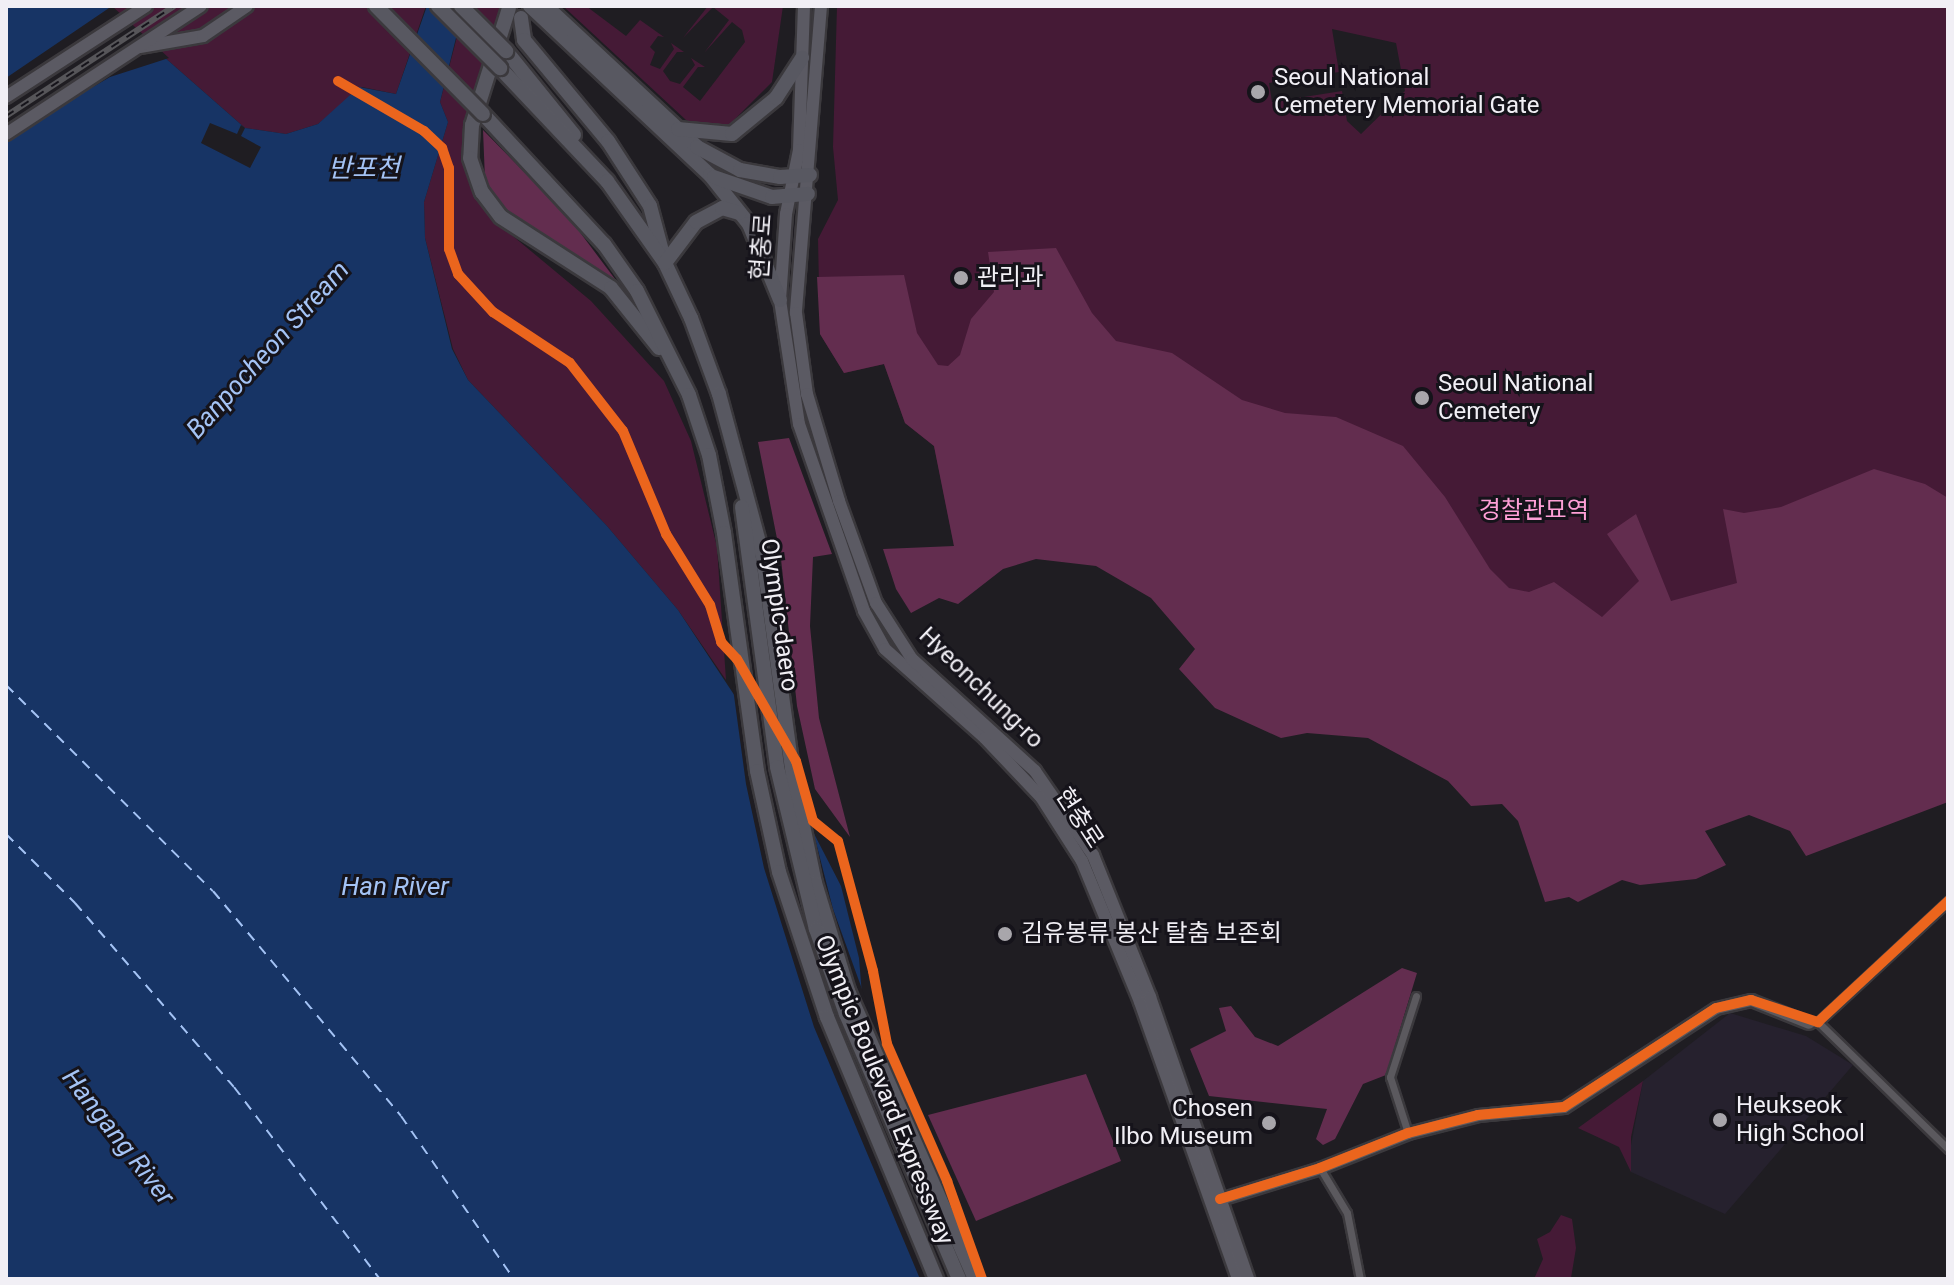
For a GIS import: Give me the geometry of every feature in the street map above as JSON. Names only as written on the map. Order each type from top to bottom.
[{"type":"highway","name":"Olympic-daero","points":[[376,6],[483,114],[604,244],[637,291],[689,395],[709,455],[739,634]]},
{"type":"highway","name":"Olympic-daero","points":[[438,6],[607,181]]},
{"type":"highway","name":"Olympic-daero","points":[[461,6],[506,51],[607,181],[665,263],[691,318],[736,453],[775,631]]},
{"type":"highway","points":[[546,6],[697,147],[740,170],[793,177],[810,175]]},
{"type":"highway","points":[[518,10],[587,60],[710,175],[740,213],[780,300]]},
{"type":"highway","points":[[518,10],[524,40],[608,141],[650,206],[665,263]]},
{"type":"highway","points":[[518,10],[472,125],[470,158],[482,192],[501,217],[611,288],[646,328],[689,395]]},
{"type":"highway","points":[[677,129],[732,134],[776,98],[802,58]]},
{"type":"highway","points":[[710,175],[746,192],[788,197],[808,194]]},
{"type":"highway","points":[[665,263],[696,222],[722,208],[740,213]]},
{"type":"highway","name":"Olympic-daero","points":[[736,453],[777,767],[816,929],[846,1014],[959,1279]]},
{"type":"highway","name":"Olympic Boulevard Expressway","points":[[775,631],[793,777],[835,951],[848,991],[975,1279]]},
{"type":"highway","name":"Olympic Boulevard Expressway","points":[[739,634],[757,771],[779,872],[827,1017],[936,1279]]},
{"type":"main road","points":[[6,134],[201,6]]},
{"type":"main road","points":[[133,49],[203,36],[247,6]]},
{"type":"main road","points":[[788,197],[793,177],[804,6]]},
{"type":"main road","name":"Hyeonchung-ro","points":[[821,6],[810,175],[797,295],[799,352],[827,461],[876,603],[912,659],[997,731],[1050,788],[1083,836],[1150,997],[1248,1279]]},
{"type":"main road","points":[[6,97],[143,7]]},
{"type":"main road","name":"현충로","points":[[788,197],[780,300],[799,424],[864,611],[885,649],[985,738],[1041,797],[1071,840],[1140,1002],[1238,1279]]},
{"type":"street","points":[[1813,1022],[1948,901]]},
{"type":"street","points":[[1408,1133],[1390,1077],[1416,996]]},
{"type":"street","points":[[1220,1199],[1320,1168],[1408,1133],[1478,1115],[1564,1107],[1716,1008],[1751,1000],[1813,1022],[1948,1149]]},
{"type":"street","points":[[1320,1168],[1347,1213],[1360,1279]]},
{"type":"shaded area","points":[[483,130],[570,219],[633,303],[608,277],[506,212],[485,180]]},
{"type":"shaded area","points":[[1056,248],[1092,313],[1116,341],[1172,353],[1242,400],[1285,413],[1336,417],[1403,446],[1445,497],[1490,569],[1509,588],[1529,592],[1554,582],[1602,617],[1639,581],[1607,534],[1636,514],[1671,601],[1737,583],[1723,509],[1744,513],[1781,507],[1874,469],[1925,484],[1948,498],[1948,802],[1806,856],[1790,831],[1749,815],[1705,831],[1726,865],[1696,879],[1640,885],[1622,880],[1578,902],[1569,897],[1545,902],[1518,821],[1502,804],[1471,806],[1448,781],[1368,738],[1307,733],[1281,738],[1215,708],[1179,669],[1195,649],[1151,598],[1096,566],[1036,559],[1003,569],[958,604],[939,598],[911,613],[896,589],[883,549],[954,546],[934,446],[905,423],[884,364],[844,373],[820,334],[817,277],[904,275],[917,333],[938,365],[948,366],[960,355],[971,319],[994,292],[988,252]]},
{"type":"shaded area","points":[[789,438],[832,554],[813,557],[810,626],[819,718],[850,837],[815,789],[797,706],[781,559],[758,442]]},
{"type":"shaded area","points":[[1402,968],[1417,973],[1386,1075],[1363,1084],[1335,1139],[1323,1145],[1316,1139],[1327,1109],[1209,1096],[1190,1049],[1226,1031],[1219,1008],[1231,1006],[1255,1037],[1278,1046]]},
{"type":"shaded area","name":"Heukseok High School","points":[[1730,1013],[1806,1036],[1853,1065],[1725,1214],[1631,1172],[1631,1145],[1643,1081]]},
{"type":"shaded area","points":[[1086,1074],[1121,1161],[976,1221],[928,1115]]},
{"type":"green space","points":[[106,6],[426,6],[396,94],[362,87],[318,124],[286,134],[245,128]]},
{"type":"green space","points":[[465,6],[503,6],[465,145],[467,174],[502,227],[591,301],[664,381],[691,441],[717,547],[726,680],[678,610],[607,526],[468,380],[453,349],[425,238],[424,202],[448,122],[440,102]]},
{"type":"green space","points":[[563,6],[586,6],[626,36],[640,20],[664,37],[658,36],[650,47],[655,52],[650,65],[660,69],[674,49],[671,43],[684,52],[677,52],[663,71],[670,81],[680,84],[695,65],[691,58],[705,67],[698,67],[683,87],[700,101],[745,42],[742,30],[732,22],[704,53],[729,20],[713,7],[683,38],[708,6],[783,6],[772,82],[729,125],[701,127],[686,120]]},
{"type":"green space","name":"Seoul National Cemetery","points":[[837,6],[1948,6],[1948,717],[1131,541],[954,546],[934,446],[905,423],[884,364],[844,373],[820,334],[818,239],[838,200],[833,147]],"holes":[[[1332,29],[1396,43],[1405,91],[1361,134],[1347,121],[1342,91],[1272,102],[1269,83],[1339,72]]]},
{"type":"green space","points":[[1643,1081],[1631,1137],[1631,1172],[1619,1147],[1578,1128]]},
{"type":"green space","points":[[1561,1215],[1572,1219],[1576,1248],[1571,1278],[1581,1279],[1534,1279],[1543,1259],[1537,1239],[1550,1232]]},
{"type":"water","name":"Han River","points":[[6,6],[106,6],[245,128],[286,134],[318,124],[359,87],[396,94],[427,6],[464,6],[440,102],[448,122],[424,202],[425,238],[452,349],[468,380],[607,526],[678,610],[772,752],[841,886],[859,958],[863,1007],[966,1279],[6,1279]]},
{"type":"pier","points":[[112,6],[169,58],[110,77],[6,138],[6,78]]},
{"type":"pier","points":[[210,123],[237,134],[241,125],[245,128],[241,136],[261,147],[250,168],[201,143]]},
{"type":"pier","points":[[732,681],[808,811],[833,909],[867,1003],[871,1036],[970,1279],[920,1279],[814,1027],[764,868],[746,784]]},
{"type":"ferry route","points":[[6,685],[213,891],[401,1116],[514,1279]]},
{"type":"ferry route","points":[[6,834],[75,903],[234,1087],[380,1279]]},
{"type":"railway","points":[[6,116],[174,6]]},
{"type":"cycle path","points":[[338,81],[424,131],[442,148],[449,168],[449,249],[458,274],[493,312],[570,363],[623,431],[666,534],[710,605],[721,642],[737,659],[796,761],[813,821],[838,841],[873,971],[887,1044],[947,1181],[982,1279]]},
{"type":"cycle path","points":[[1220,1199],[1320,1168],[1408,1133],[1478,1115],[1564,1107],[1716,1008],[1751,1000],[1818,1022],[1948,901]]},
{"type":"place","name":"Seoul National Cemetery Memorial Gate","points":[[1258,92]]},
{"type":"place","name":"관리과","points":[[961,278]]},
{"type":"place","name":"Seoul National Cemetery","points":[[1422,398]]},
{"type":"place","name":"김유봉류 봉산 탈춤 보존회","points":[[1005,934]]},
{"type":"place","name":"Heukseok High School","points":[[1720,1120]]},
{"type":"place","name":"Chosen Ilbo Museum","points":[[1269,1123]]},
{"type":"water label","name":"반포천","points":[[364,169]]},
{"type":"water label","name":"Banpocheon Stream","points":[[268,350]]},
{"type":"water label","name":"Hangang River","points":[[118,1137]]},
{"type":"park label","name":"경찰관묘역","points":[[1534,511]]}]
